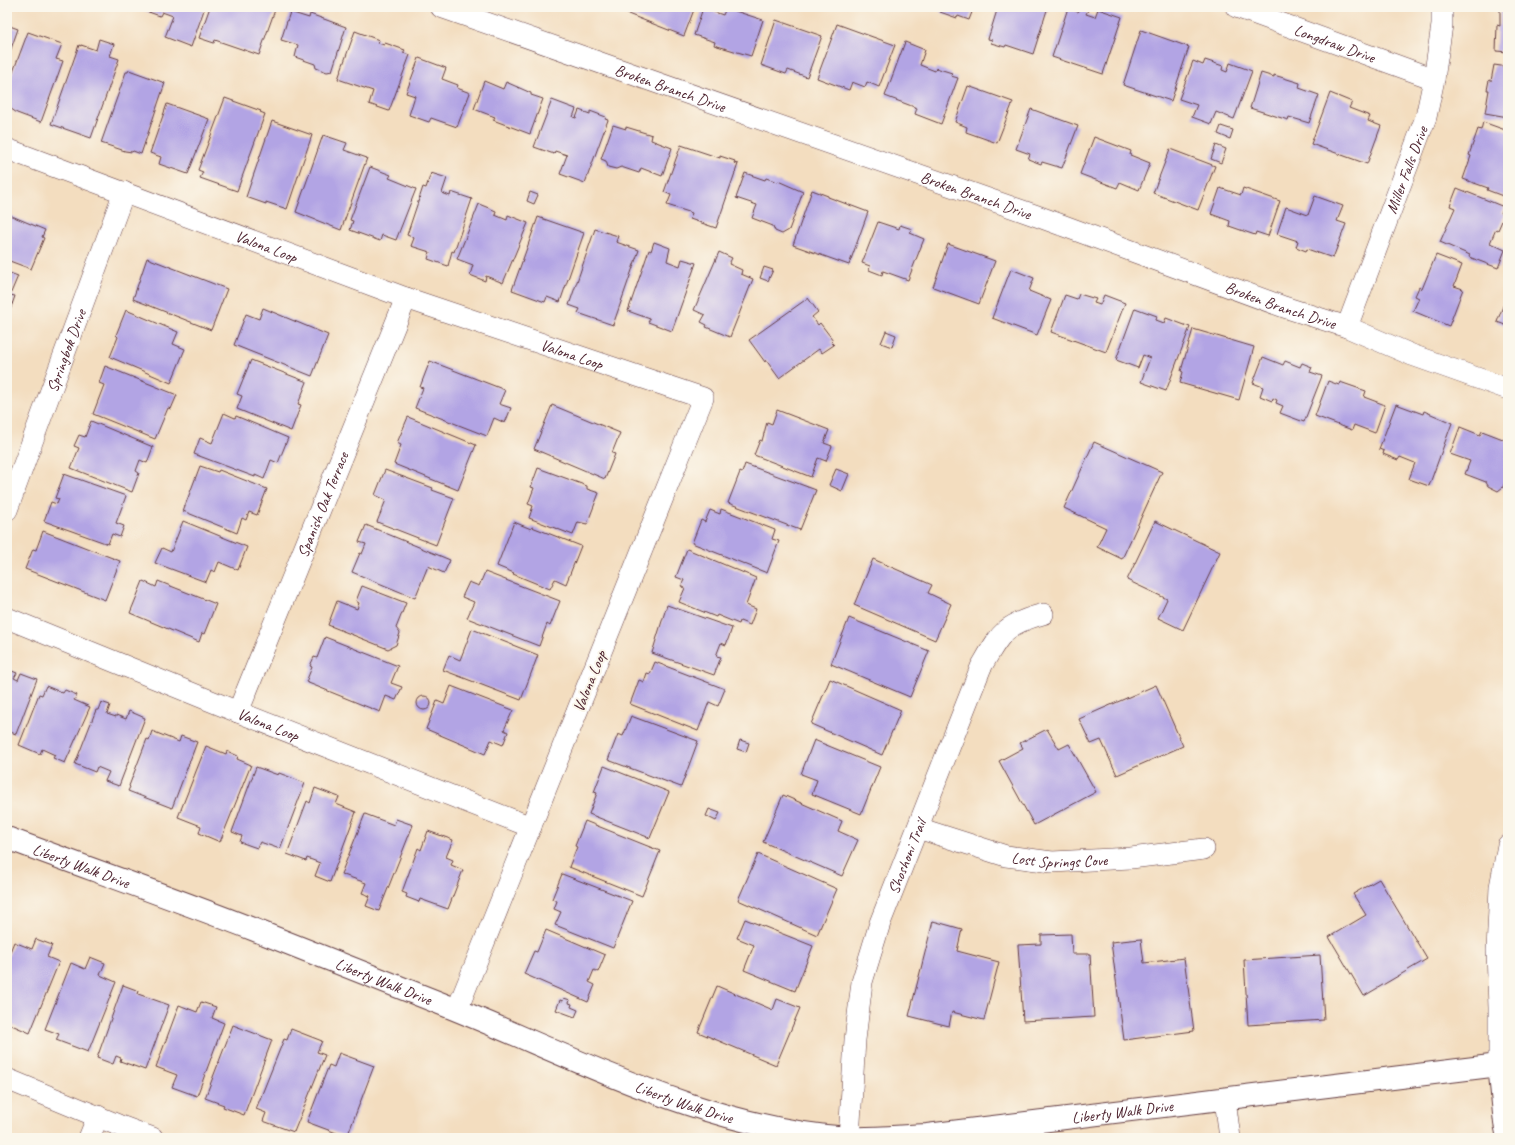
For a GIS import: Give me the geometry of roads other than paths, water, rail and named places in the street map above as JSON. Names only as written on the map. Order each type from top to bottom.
[{"type":"street","name":"Broken Branch Drive","points":[[440,7],[1037,216],[1284,307],[1347,327],[1412,355],[1508,389]]},
{"type":"street","name":"Longdraw Drive","points":[[1236,7],[1434,79]]},
{"type":"street","name":"Miller Falls Drive","points":[[1347,327],[1426,117],[1434,79],[1442,25],[1442,7]]},
{"type":"street","name":"Valona Loop","points":[[7,149],[406,298],[703,398],[457,1010]]},
{"type":"street","name":"Springbok Drive","points":[[7,510],[124,192]]},
{"type":"street","name":"Spanish Oak Terrace","points":[[238,712],[406,298]]},
{"type":"street","name":"Shoshoni Trail","points":[[849,1138],[855,1040],[862,982],[880,923],[981,667],[1001,634],[1009,627],[1027,618],[1043,614]]},
{"type":"street","name":"Valona Loop","points":[[7,618],[238,712],[531,827]]},
{"type":"street","name":"Lost Springs Cove","points":[[918,828],[1006,856],[1052,862],[1131,858],[1204,849]]},
{"type":"street","name":"Liberty Walk Drive","points":[[7,838],[253,929],[457,1010],[573,1060],[713,1113],[753,1124],[781,1129],[849,1138],[927,1135],[1499,1065]]},
{"type":"street","points":[[1508,844],[1500,887],[1496,951],[1500,1008],[1499,1065],[1508,1138]]},
{"type":"street","points":[[7,1079],[153,1138]]},
{"type":"street","points":[[1225,1099],[1230,1138]]},
{"type":"street","points":[[90,1138],[98,1116]]}]
